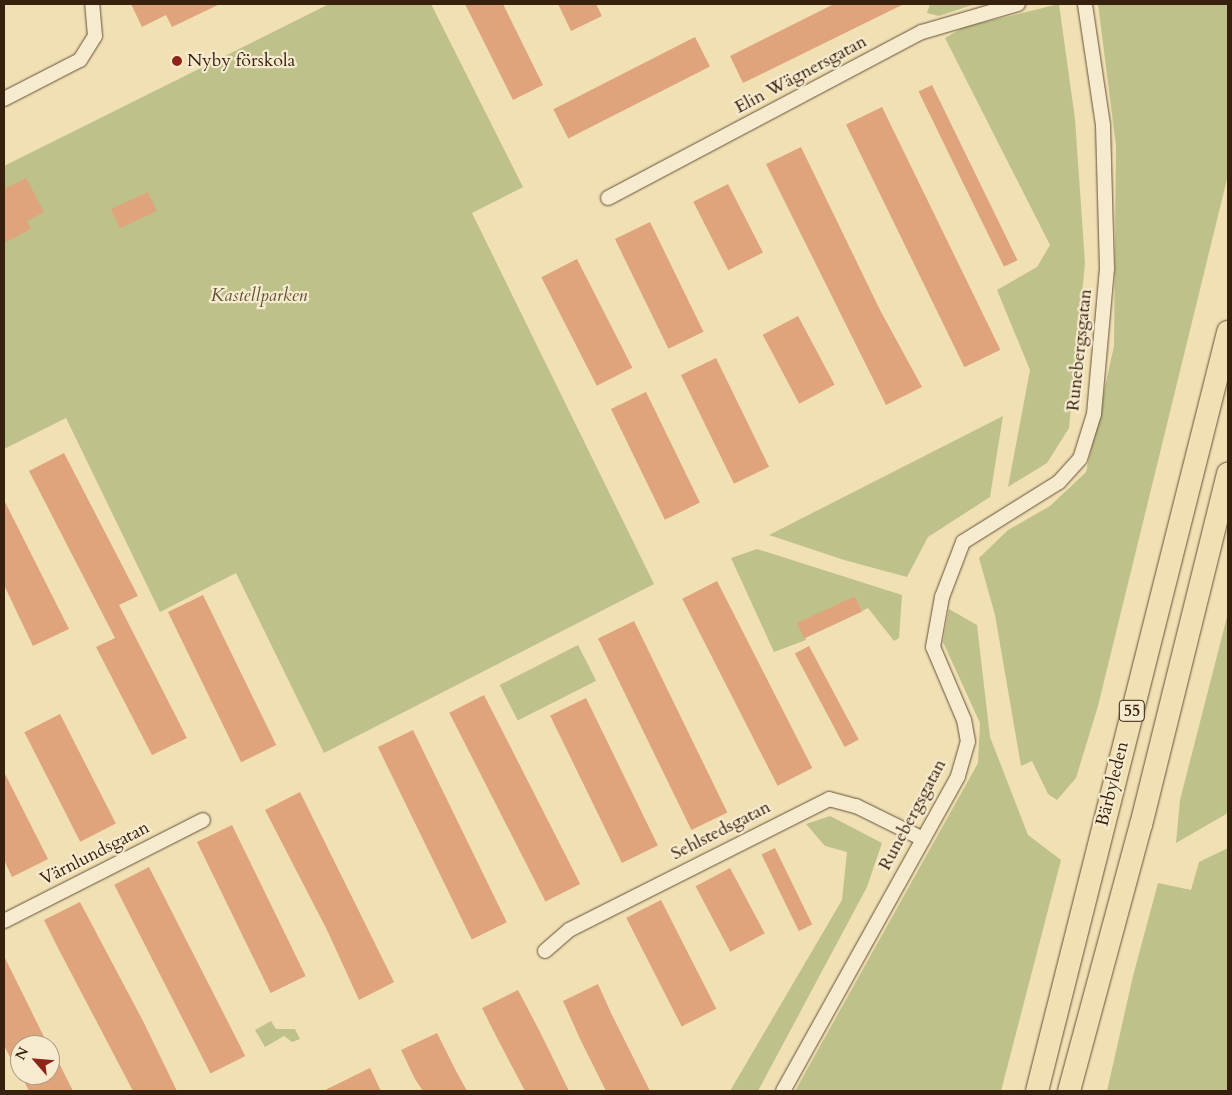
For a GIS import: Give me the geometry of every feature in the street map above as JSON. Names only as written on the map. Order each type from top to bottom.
[{"type":"main road","name":"Bärbyleden","points":[[1037,1091],[1228,332]]},
{"type":"main road","name":"Bärbyleden","points":[[1069,1091],[1141,825],[1228,474]]},
{"type":"street","points":[[4,99],[80,60],[95,36],[92,4]]},
{"type":"street","name":"Elin Wägnersgatan","points":[[608,198],[922,32],[1018,4]]},
{"type":"street","name":"Runebergsgatan","points":[[783,1091],[958,776],[968,742],[964,720],[933,647],[942,597],[963,542],[1059,482],[1080,459],[1094,414],[1107,269],[1102,126],[1085,4]]},
{"type":"street","name":"Sehlstedsgatan","points":[[545,951],[569,930],[829,799],[856,806],[923,839]]},
{"type":"street","name":"Värnlundsgatan","points":[[4,921],[203,820]]},
{"type":"green space","name":"Kastellparken","points":[[329,4],[431,4],[523,187],[472,213],[654,584],[324,753],[236,573],[160,612],[66,418],[4,449],[4,166]]},
{"type":"green space","points":[[930,4],[975,4],[939,16],[927,13]]},
{"type":"green space","points":[[1059,4],[1075,119],[1085,263],[1069,428],[1047,463],[1008,487],[1030,370],[997,290],[1037,267],[1050,245],[945,38],[964,27]]},
{"type":"green space","points":[[1098,4],[1228,4],[1228,175],[1098,706],[1076,778],[1057,800],[1048,794],[1032,761],[1021,766],[995,615],[979,558],[1008,530],[1050,506],[1086,472],[1114,346],[1116,146]]},
{"type":"green space","points":[[1003,416],[990,497],[928,537],[907,577],[844,560],[769,535]]},
{"type":"green space","points":[[757,549],[902,595],[899,638],[894,641],[868,608],[862,611],[855,596],[799,625],[806,640],[774,652],[731,558]]},
{"type":"green space","points":[[949,609],[977,625],[990,737],[1028,835],[1061,860],[1001,1091],[795,1091],[978,763],[980,723],[943,642]]},
{"type":"green space","points":[[1228,613],[1228,813],[1176,843],[1180,800]]},
{"type":"green space","points":[[578,645],[596,681],[518,721],[500,685]]},
{"type":"green space","points":[[830,816],[882,843],[867,887],[758,1091],[730,1091],[842,900],[847,852],[825,846],[806,824]]},
{"type":"green space","points":[[1228,848],[1228,1091],[1107,1091],[1133,976],[1158,883],[1191,890],[1199,862]]},
{"type":"green space","points":[[271,1021],[276,1029],[295,1029],[300,1039],[292,1042],[284,1036],[265,1047],[255,1030]]},
{"type":"building","points":[[131,4],[220,4],[172,27],[166,15],[142,27]]},
{"type":"building","points":[[465,4],[503,4],[543,85],[513,100]]},
{"type":"building","points":[[558,4],[596,4],[602,16],[571,31]]},
{"type":"building","points":[[834,4],[904,4],[743,83],[730,56]]},
{"type":"building","points":[[695,37],[710,66],[568,139],[553,109]]},
{"type":"building","points":[[932,85],[1017,260],[1004,267],[919,92]]},
{"type":"building","points":[[882,107],[1000,350],[964,367],[846,125]]},
{"type":"building","points":[[801,147],[880,310],[922,387],[886,405],[766,164]]},
{"type":"building","points":[[26,178],[44,212],[27,221],[31,229],[4,243],[4,189]]},
{"type":"building","points":[[728,184],[763,253],[728,270],[693,202]]},
{"type":"building","points":[[148,192],[157,211],[120,228],[111,209]]},
{"type":"building","points":[[650,222],[703,332],[668,349],[615,239]]},
{"type":"building","points":[[577,259],[632,368],[597,386],[541,277]]},
{"type":"building","points":[[798,316],[835,385],[799,404],[763,335]]},
{"type":"building","points":[[716,358],[769,467],[734,484],[681,375]]},
{"type":"building","points":[[646,392],[700,503],[665,520],[611,409]]},
{"type":"building","points":[[64,453],[138,596],[119,605],[187,738],[152,755],[96,647],[115,638],[29,471]]},
{"type":"building","points":[[4,500],[69,629],[33,646],[4,585]]},
{"type":"building","points":[[717,581],[812,768],[778,786],[682,599]]},
{"type":"building","points":[[203,595],[276,745],[241,762],[168,612]]},
{"type":"building","points":[[855,596],[862,611],[804,638],[797,623]]},
{"type":"building","points":[[634,621],[727,812],[691,830],[598,639]]},
{"type":"building","points":[[809,646],[859,740],[845,747],[795,654]]},
{"type":"building","points":[[484,695],[580,884],[545,902],[449,713]]},
{"type":"building","points":[[586,698],[658,845],[622,863],[550,716]]},
{"type":"building","points":[[60,714],[116,824],[80,842],[24,732]]},
{"type":"building","points":[[413,730],[507,922],[472,939],[378,747]]},
{"type":"building","points":[[4,772],[48,859],[12,877],[4,860]]},
{"type":"building","points":[[300,792],[394,982],[359,1000],[327,930],[265,810]]},
{"type":"building","points":[[232,825],[306,976],[271,993],[197,842]]},
{"type":"building","points":[[775,848],[812,924],[799,931],[762,855]]},
{"type":"building","points":[[149,867],[245,1056],[210,1074],[114,885]]},
{"type":"building","points":[[730,868],[765,933],[730,952],[696,886]]},
{"type":"building","points":[[661,900],[716,1009],[682,1026],[626,918]]},
{"type":"building","points":[[80,902],[143,1021],[177,1091],[133,1091],[58,948],[44,920]]},
{"type":"building","points":[[4,956],[43,1035],[10,1035],[10,1057],[4,1045]]},
{"type":"building","points":[[598,984],[650,1091],[606,1091],[581,1041],[563,1001]]},
{"type":"building","points":[[518,990],[569,1091],[525,1091],[496,1036],[482,1008]]},
{"type":"building","points":[[437,1033],[467,1091],[423,1091],[415,1079],[401,1050]]},
{"type":"building","points":[[60,1065],[73,1091],[29,1091],[26,1085],[60,1085]]},
{"type":"building","points":[[370,1068],[381,1091],[323,1091]]},
{"type":"place","name":"Nyby förskola","points":[[177,61]]}]
